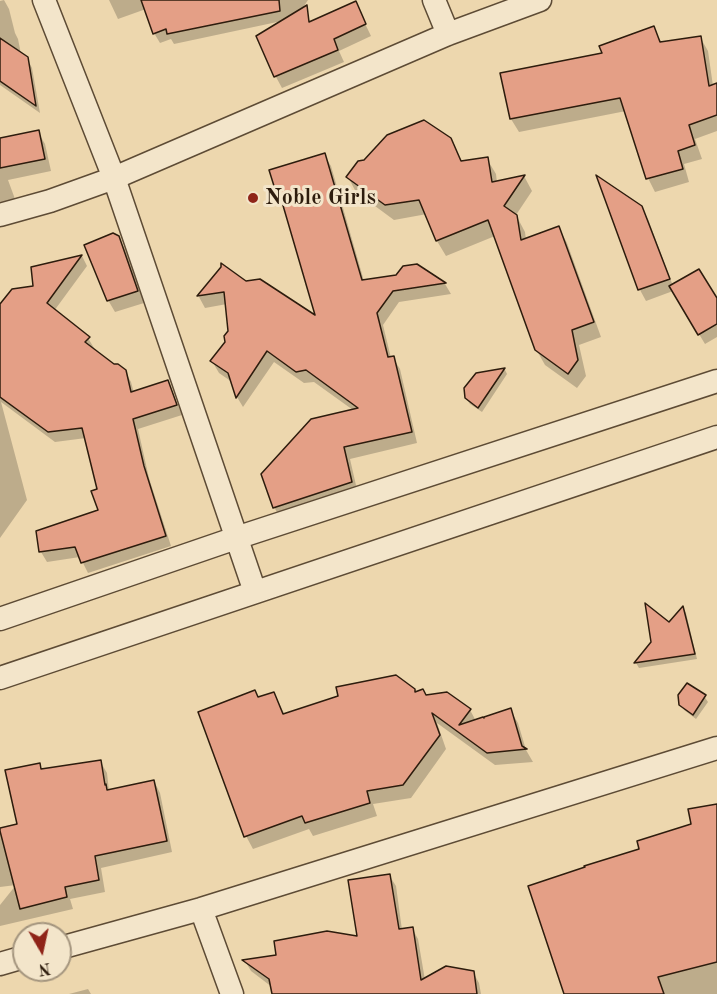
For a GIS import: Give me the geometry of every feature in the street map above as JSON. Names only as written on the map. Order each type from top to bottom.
[{"type":"street","points":[[44,0],[114,178],[255,592]]},
{"type":"street","points":[[434,0],[448,34]]},
{"type":"street","points":[[0,215],[50,201],[114,178],[448,34],[540,0]]},
{"type":"street","points":[[0,619],[236,538],[717,381]]},
{"type":"street","points":[[0,678],[717,437]]},
{"type":"street","points":[[72,945],[201,909],[717,748]]},
{"type":"street","points":[[201,909],[232,994]]},
{"type":"building","points":[[141,0],[279,0],[280,11],[167,34],[166,29],[153,34]]},
{"type":"building","points":[[356,1],[366,24],[334,39],[338,50],[274,77],[256,36],[307,5],[309,22]]},
{"type":"building","points":[[654,26],[660,42],[701,36],[709,86],[717,83],[717,115],[689,125],[695,145],[678,151],[683,169],[646,179],[620,98],[510,119],[500,73],[602,53],[599,46]]},
{"type":"building","points":[[0,38],[28,57],[36,106],[0,81]]},
{"type":"building","points":[[424,120],[451,138],[461,161],[488,157],[492,182],[525,175],[504,206],[517,215],[521,240],[559,226],[594,322],[572,330],[578,360],[568,374],[535,350],[488,220],[436,241],[419,200],[385,205],[346,177],[358,161],[364,160],[387,135]]},
{"type":"building","points":[[39,130],[45,159],[0,168],[0,138]]},
{"type":"building","points":[[325,153],[362,280],[396,275],[403,266],[417,264],[446,283],[393,291],[377,313],[388,357],[394,356],[412,432],[344,447],[352,482],[273,508],[261,474],[311,419],[358,408],[306,370],[296,372],[267,351],[236,398],[228,373],[210,361],[225,342],[224,336],[228,331],[224,292],[197,296],[221,267],[221,263],[246,281],[260,279],[315,315],[282,202],[279,202],[269,170]]},
{"type":"building","points":[[596,175],[642,206],[670,279],[638,290]]},
{"type":"building","points":[[113,233],[119,236],[138,291],[107,301],[84,245]]},
{"type":"building","points":[[82,255],[47,303],[90,337],[85,342],[114,364],[126,370],[131,392],[168,380],[177,405],[133,419],[144,466],[166,536],[81,563],[75,547],[39,552],[36,531],[98,510],[91,491],[97,489],[82,428],[48,432],[0,397],[0,304],[12,289],[33,286],[31,267]]},
{"type":"building","points":[[699,269],[717,298],[717,324],[698,335],[669,286]]},
{"type":"building","points":[[505,368],[478,408],[465,398],[464,388],[476,373]]},
{"type":"building","points":[[645,603],[669,622],[683,606],[695,654],[634,663],[651,642]]},
{"type":"building","points":[[396,675],[415,689],[415,692],[423,689],[426,695],[447,692],[471,709],[459,725],[511,708],[522,746],[527,749],[487,753],[432,713],[440,735],[403,785],[367,791],[370,803],[305,823],[302,816],[244,837],[198,712],[255,690],[258,697],[274,692],[283,714],[338,696],[336,687]]},
{"type":"building","points":[[687,683],[706,695],[693,715],[679,705],[678,695]]},
{"type":"building","points":[[101,760],[107,790],[154,780],[167,841],[95,856],[99,880],[65,887],[67,897],[20,909],[0,831],[0,828],[17,824],[5,770],[40,763],[41,769]]},
{"type":"building","points":[[717,804],[717,962],[658,977],[664,994],[564,994],[528,886],[639,849],[637,841],[691,824],[688,809]]},
{"type":"building","points":[[390,874],[399,929],[413,927],[421,980],[446,966],[474,971],[477,994],[272,994],[269,979],[242,960],[276,955],[274,941],[327,931],[357,936],[348,880]]},
{"type":"place","name":"Noble Girls","points":[[253,198]]}]
